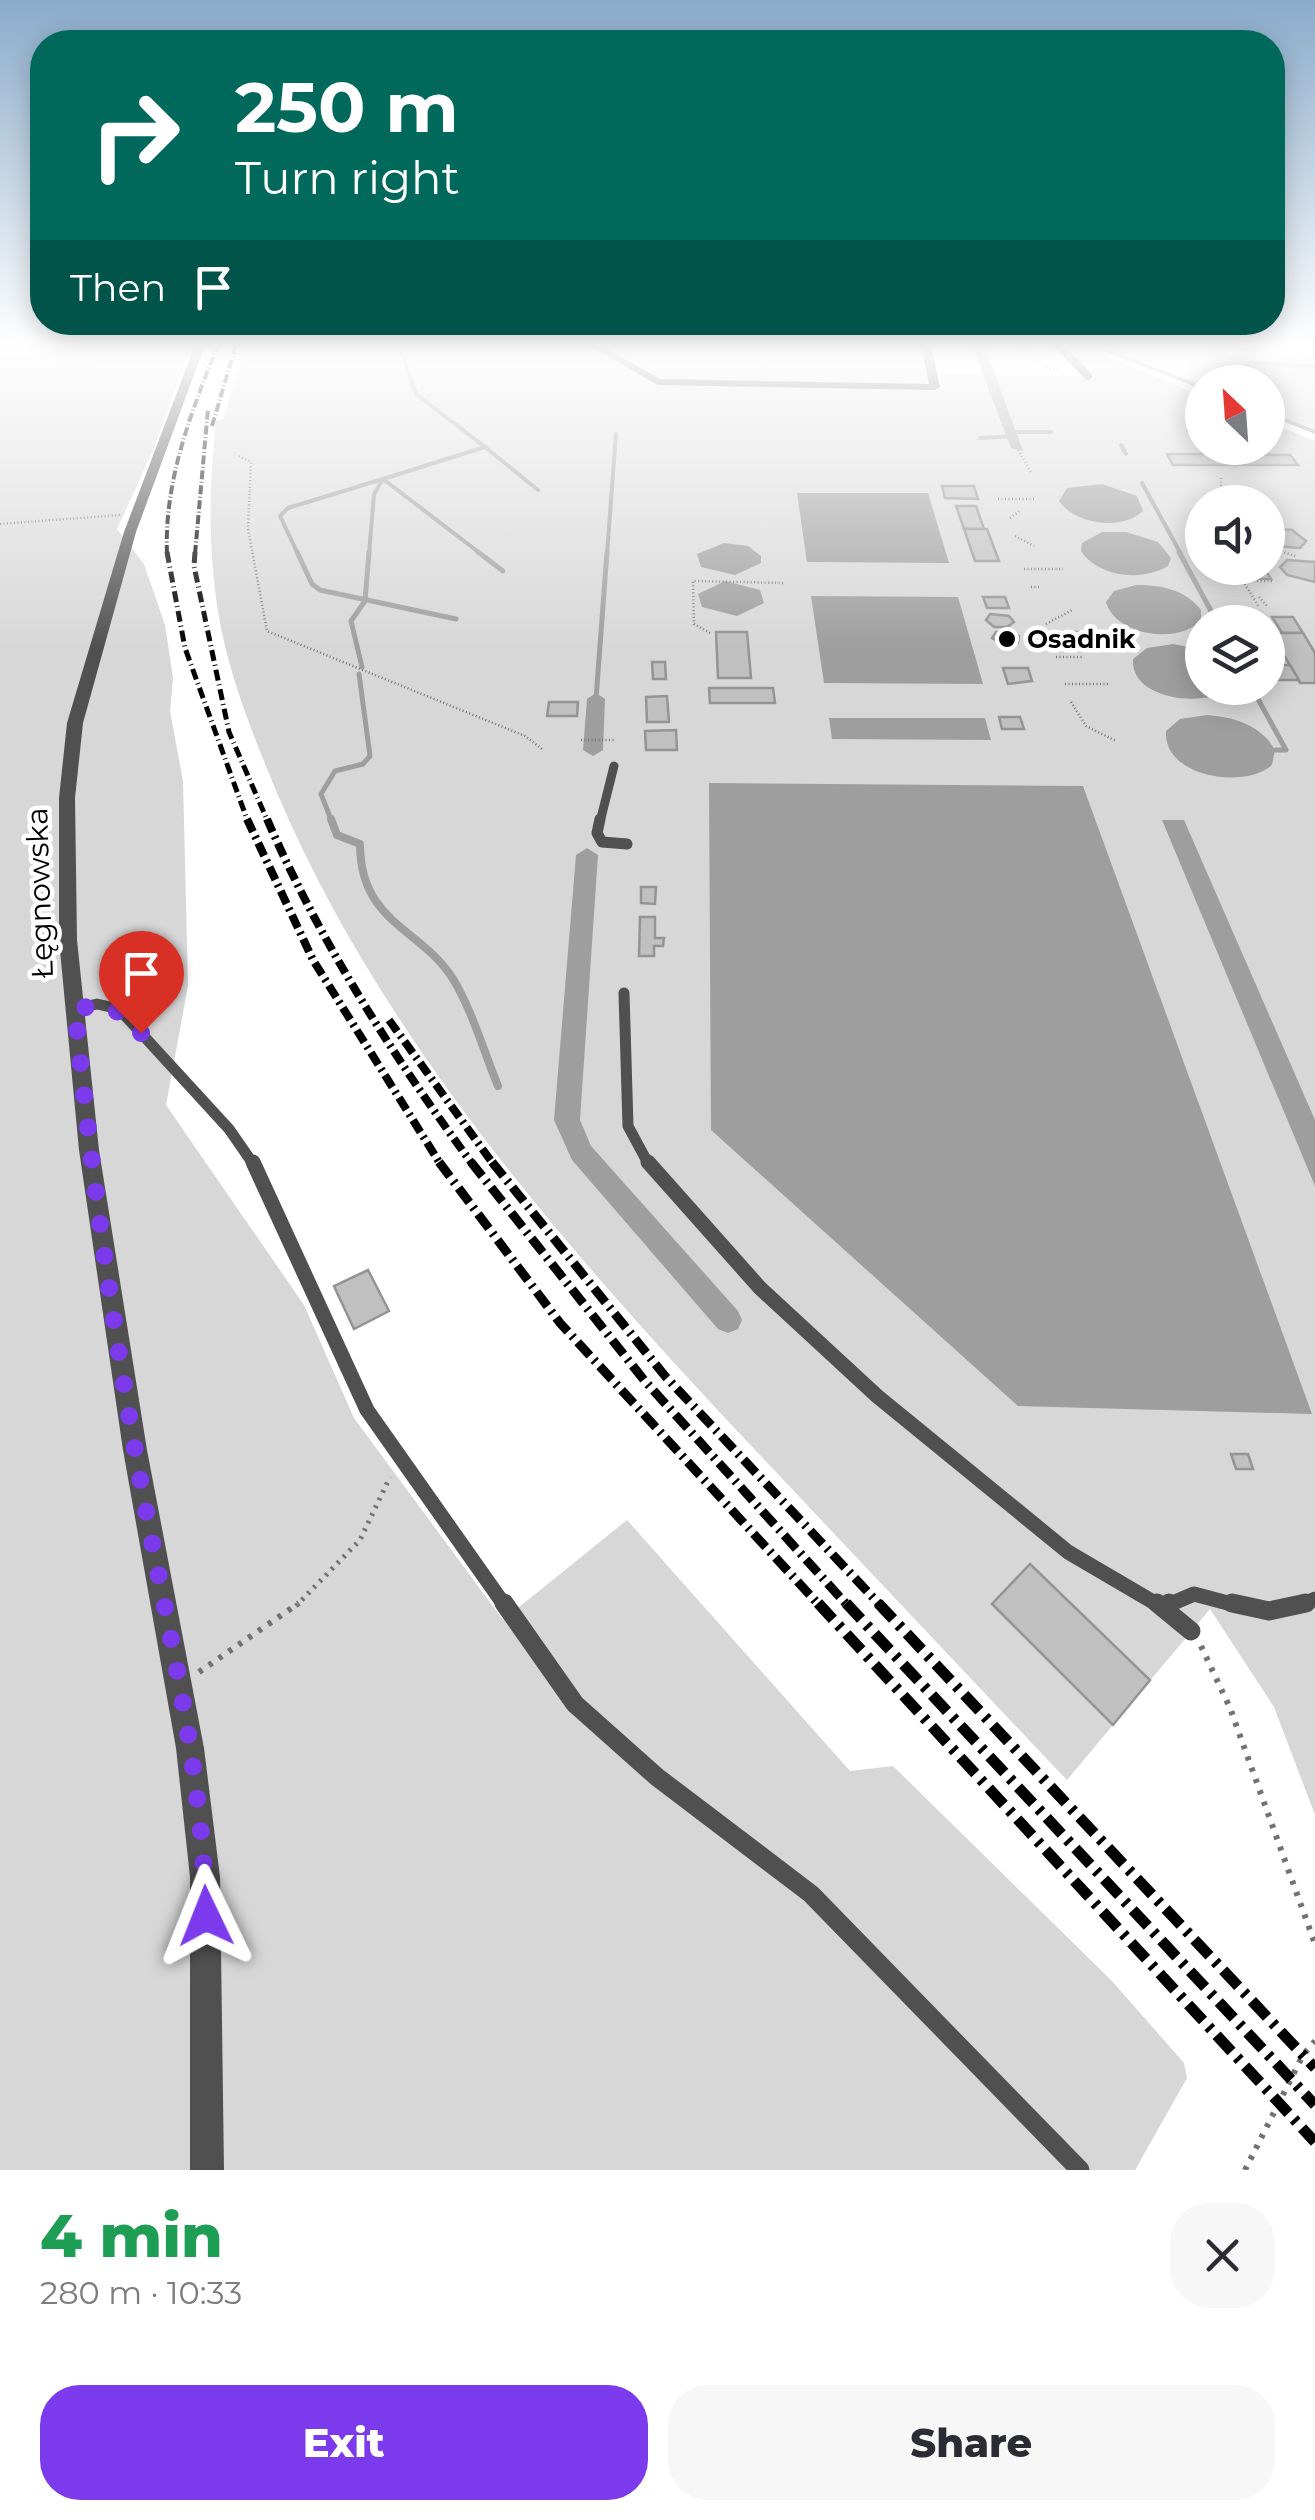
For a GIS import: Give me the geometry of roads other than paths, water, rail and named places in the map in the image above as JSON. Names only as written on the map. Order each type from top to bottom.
[{"type":"street","name":"Łęgnowska","points":[[162,446],[136,514],[75,723],[67,798],[68,940],[89,1150],[135,1450],[178,1685],[205,1878],[207,2170]]},
{"type":"lane","points":[[614,766],[597,832],[602,842],[627,844]]},
{"type":"lane","points":[[624,994],[628,1126],[651,1169],[760,1288],[877,1396],[1068,1552],[1164,1608],[1190,1631]]},
{"type":"lane","points":[[75,1009],[97,1004],[119,1009],[229,1130],[275,1205],[350,1380],[576,1704],[657,1777],[812,1894],[1080,2170]]},
{"type":"lane","points":[[1164,1608],[1170,1600],[1190,1593],[1267,1611],[1288,1610],[1315,1599]]},
{"type":"waterway","points":[[607,554],[615,446]]},
{"type":"waterway","points":[[1122,446],[1126,454]]},
{"type":"waterway","points":[[383,479],[485,447]]},
{"type":"waterway","points":[[485,447],[538,490]]},
{"type":"waterway","points":[[298,554],[280,516],[288,508],[383,479]]},
{"type":"waterway","points":[[369,554],[374,494],[383,479]]},
{"type":"waterway","points":[[383,479],[481,554]]},
{"type":"waterway","points":[[1142,483],[1181,554]]},
{"type":"waterway","points":[[297,552],[312,584],[320,590],[365,600]]},
{"type":"waterway","points":[[365,600],[369,552]]},
{"type":"waterway","points":[[478,552],[503,571]]},
{"type":"waterway","points":[[596,699],[607,552]]},
{"type":"waterway","points":[[1179,552],[1208,605]]},
{"type":"waterway","points":[[362,667],[351,621],[365,600]]},
{"type":"waterway","points":[[365,600],[456,619]]},
{"type":"waterway","points":[[332,822],[321,794],[335,771],[363,764],[370,756],[359,674]]},
{"type":"waterway","points":[[593,750],[596,699]]},
{"type":"waterway","points":[[1261,705],[1286,750],[1275,750]]},
{"type":"waterway","points":[[331,819],[337,835],[360,844],[363,870],[381,908],[453,979],[498,1086]]},
{"type":"waterway","points":[[587,855],[567,1120],[581,1152],[728,1320]]},
{"type":"railway","points":[[167,552],[170,500],[182,446]]},
{"type":"railway","points":[[195,554],[205,446]]},
{"type":"railway","points":[[167,552],[185,648],[248,822]]},
{"type":"railway","points":[[195,552],[194,566],[229,732],[268,822]]},
{"type":"railway","points":[[247,819],[313,960],[440,1163]]},
{"type":"railway","points":[[267,819],[360,998],[473,1165]]},
{"type":"railway","points":[[389,1020],[494,1165]]},
{"type":"railway","points":[[471,1162],[644,1380],[848,1606]]},
{"type":"railway","points":[[492,1162],[665,1376],[881,1606]]},
{"type":"railway","points":[[440,1163],[560,1323],[820,1606]]},
{"type":"railway","points":[[818,1603],[1315,2142]]},
{"type":"railway","points":[[846,1603],[1315,2105]]},
{"type":"railway","points":[[878,1603],[1315,2068]]},
{"type":"place","name":"Osadnik","points":[[1007,639]]}]
